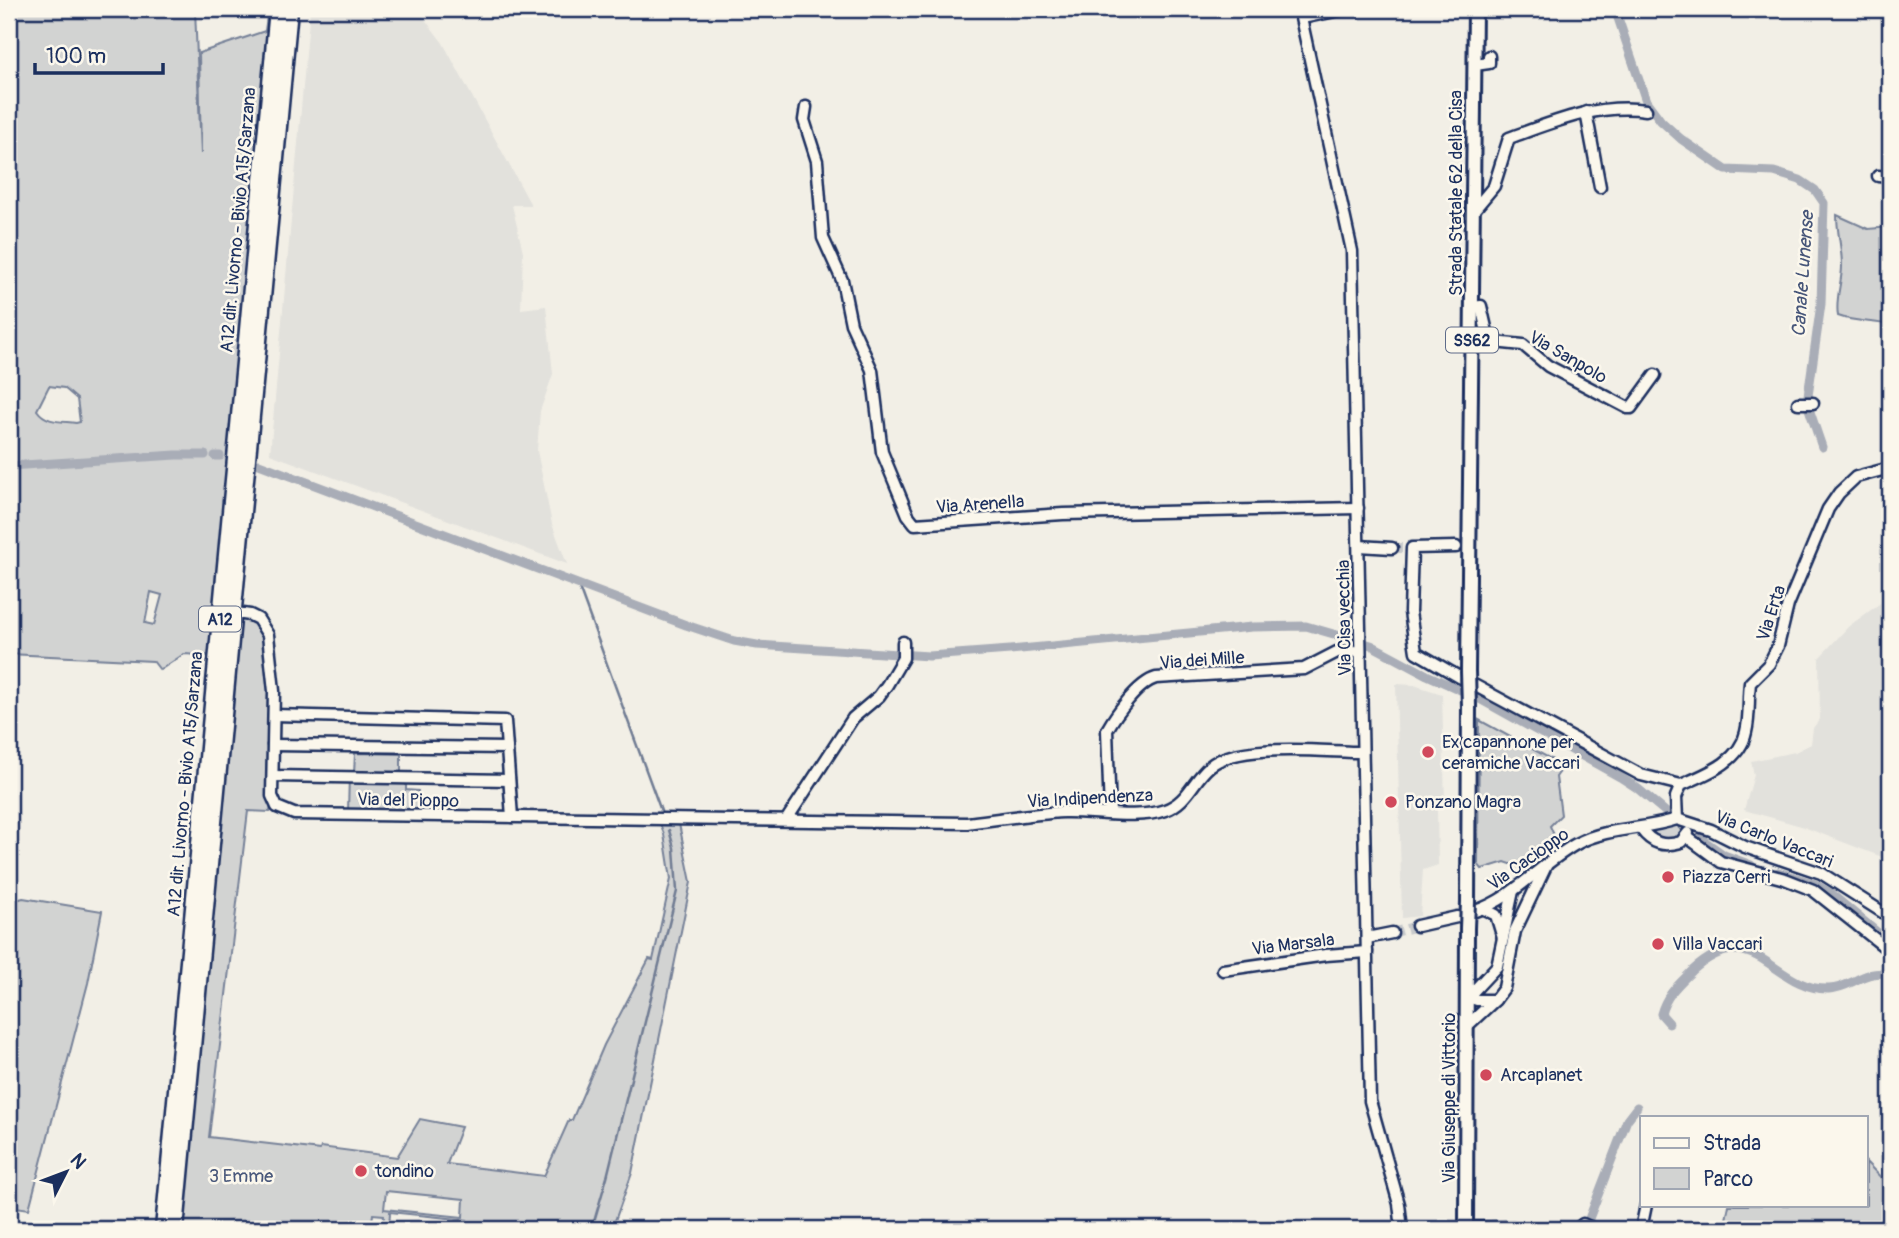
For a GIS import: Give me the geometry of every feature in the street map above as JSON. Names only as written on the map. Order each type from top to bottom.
[{"type":"highway","name":"A12 dir. Livorno - Bivio A15/Sarzana","points":[[163,1229],[277,9]]},
{"type":"highway","name":"A12","points":[[176,1229],[290,9]]},
{"type":"main road","name":"Strada Statale 62 della Cisa","points":[[1464,674],[1474,210],[1475,9]]},
{"type":"main road","name":"SS62","points":[[1464,674],[1469,707],[1476,907],[1467,928],[1467,968]]},
{"type":"main road","name":"Via Giuseppe di Vittorio","points":[[1466,1229],[1467,968]]},
{"type":"street","points":[[1301,13],[1345,9]]},
{"type":"street","name":"Via Cisa vecchia","points":[[1301,13],[1352,251],[1370,1101],[1399,1204],[1402,1229]]},
{"type":"street","points":[[1475,65],[1489,63]]},
{"type":"street","name":"Via Arenella","points":[[806,107],[804,120],[817,161],[823,238],[842,281],[851,324],[872,370],[882,452],[908,516],[915,524],[1063,514],[1358,508]]},
{"type":"street","points":[[1474,210],[1494,186],[1509,138],[1586,112],[1630,107],[1646,110]]},
{"type":"street","points":[[1586,112],[1600,187]]},
{"type":"street","points":[[1878,176],[1890,177]]},
{"type":"street","name":"Via Sanpolo","points":[[1472,307],[1482,306],[1487,332],[1494,342],[1523,345],[1548,366],[1628,408],[1655,375]]},
{"type":"street","points":[[1798,403],[1813,403]]},
{"type":"street","name":"Via Erta","points":[[1681,785],[1722,765],[1741,746],[1747,726],[1750,683],[1769,664],[1778,646],[1788,605],[1828,509],[1839,493],[1856,477],[1890,468]]},
{"type":"street","points":[[1359,546],[1392,548]]},
{"type":"street","points":[[1456,547],[1412,548],[1410,612],[1416,652],[1464,674]]},
{"type":"street","name":"Via del Pioppo","points":[[236,613],[258,619],[268,635],[274,691],[273,801],[284,811],[294,814],[755,818]]},
{"type":"street","name":"Via dei Mille","points":[[1110,814],[1108,730],[1113,719],[1146,681],[1156,678],[1304,669],[1336,652],[1360,648]]},
{"type":"street","points":[[787,819],[853,718],[879,696],[903,649]]},
{"type":"street","points":[[1474,685],[1641,775],[1681,785],[1676,797],[1677,818],[1641,829],[1647,837],[1664,845],[1681,842],[1687,837],[1692,823]]},
{"type":"street","points":[[274,715],[505,721],[512,817]]},
{"type":"street","points":[[273,745],[507,748]]},
{"type":"street","name":"Via Indipendenza","points":[[755,818],[967,823],[1065,812],[1110,814],[1163,811],[1189,794],[1208,767],[1240,754],[1256,751],[1362,752]]},
{"type":"street","points":[[273,776],[509,780]]},
{"type":"street","name":"Via Carlo Vaccari","points":[[1677,818],[1745,847],[1821,873],[1890,917]]},
{"type":"street","name":"Via Cacioppo","points":[[1476,907],[1513,891],[1573,846],[1591,837],[1641,829]]},
{"type":"street","points":[[1687,837],[1721,862],[1785,879],[1813,890],[1890,951]]},
{"type":"street","points":[[1467,1026],[1504,988],[1515,930],[1546,865]]},
{"type":"street","points":[[1513,891],[1527,905]]},
{"type":"street","points":[[1495,1000],[1468,997],[1497,966],[1513,891]]},
{"type":"street","points":[[1476,907],[1496,915],[1503,940]]},
{"type":"street","points":[[1417,926],[1457,916]]},
{"type":"street","points":[[1367,938],[1392,933]]},
{"type":"street","name":"Via Marsala","points":[[1223,970],[1325,955],[1367,952]]},
{"type":"street","points":[[1467,968],[1486,977]]},
{"type":"street","points":[[1641,1229],[1646,1206]]},
{"type":"street","points":[[1466,1229],[1513,1229]]},
{"type":"shaded area","points":[[310,9],[417,9],[443,43],[531,205],[512,205],[523,252],[521,309],[546,306],[553,374],[540,411],[537,451],[552,524],[567,564],[270,454]]},
{"type":"shaded area","points":[[1890,596],[1890,860],[1801,826],[1744,810],[1754,775],[1751,761],[1795,752],[1811,744],[1813,728],[1820,719],[1819,658],[1849,626]]},
{"type":"shaded area","points":[[1396,684],[1414,685],[1442,694],[1445,803],[1437,808],[1438,865],[1423,870],[1420,916],[1402,918]]},
{"type":"green space","points":[[9,9],[195,9],[201,154],[199,53],[265,31],[268,9],[275,9],[214,656],[184,654],[160,670],[153,661],[9,654]],"holes":[[[49,386],[64,388],[77,399],[80,422],[49,419],[37,410]],[[151,592],[162,595],[154,625],[145,623]]]},
{"type":"green space","points":[[1837,215],[1868,229],[1890,227],[1890,325],[1838,316],[1842,266]]},
{"type":"green space","name":"3 Emme","points":[[236,613],[250,615],[268,635],[272,796],[270,812],[248,811],[209,1137],[397,1157],[420,1119],[461,1127],[447,1164],[544,1176],[569,1120],[572,1120],[604,1045],[649,959],[653,960],[671,879],[664,834],[658,819],[678,819],[691,882],[632,1173],[612,1229],[466,1229],[467,1220],[390,1212],[389,1229],[383,1229],[384,1215],[373,1214],[371,1229],[180,1229]],"holes":[[[386,1191],[464,1199],[463,1217],[384,1209]]]},
{"type":"green space","points":[[1479,720],[1564,766],[1556,777],[1561,815],[1550,826],[1559,847],[1528,870],[1505,862],[1482,869],[1478,864]]},
{"type":"green space","points":[[355,753],[401,754],[401,775],[406,776],[406,790],[418,791],[418,798],[422,798],[424,804],[424,814],[348,812],[349,775],[354,774]]},
{"type":"green space","points":[[1676,824],[1682,832],[1676,840],[1665,843],[1653,835],[1656,828]]},
{"type":"green space","points":[[23,898],[102,911],[88,983],[29,1209],[9,1206],[9,902]]},
{"type":"green space","points":[[1868,1164],[1890,1187],[1890,1229],[1724,1229],[1729,1206],[1868,1206]]},
{"type":"waterway","name":"Canale Lunense","points":[[1615,9],[1646,101],[1661,121],[1681,139],[1726,170],[1774,172],[1800,180],[1815,190],[1824,203],[1821,304],[1807,403],[1822,447]]},
{"type":"waterway","points":[[9,466],[205,455]]},
{"type":"waterway","points":[[215,456],[220,456]]},
{"type":"waterway","points":[[259,464],[686,625],[734,641],[757,645],[929,656],[1252,627],[1306,626],[1371,645],[1478,698],[1620,777],[1668,814]]},
{"type":"waterway","points":[[578,585],[661,811]]},
{"type":"waterway","points":[[590,1229],[607,1177],[677,891],[674,848],[669,830]]},
{"type":"waterway","points":[[1700,838],[1724,855],[1751,865]]},
{"type":"waterway","points":[[1778,872],[1815,884],[1830,893],[1890,943]]},
{"type":"waterway","name":"Canale Lunense","points":[[1669,1023],[1661,1014],[1673,991],[1692,971],[1713,955],[1732,950],[1748,952],[1810,986],[1829,989],[1844,986],[1872,974],[1890,974]]},
{"type":"waterway","name":"Canale Lunense","points":[[1585,1229],[1627,1120],[1637,1107]]},
{"type":"tunnel","points":[[1392,548],[1412,548]]},
{"type":"tunnel","points":[[209,609],[225,612]]},
{"type":"tunnel","points":[[1392,933],[1417,926]]},
{"type":"place","name":"Ex capannone per ceramiche Vaccari","points":[[1428,752]]},
{"type":"place","name":"Ponzano Magra","points":[[1391,802]]},
{"type":"place","name":"Piazza Cerri","points":[[1668,877]]},
{"type":"place","name":"Villa Vaccari","points":[[1658,944]]},
{"type":"place","name":"Arcaplanet","points":[[1486,1075]]},
{"type":"place","name":"tondino","points":[[361,1171]]}]
